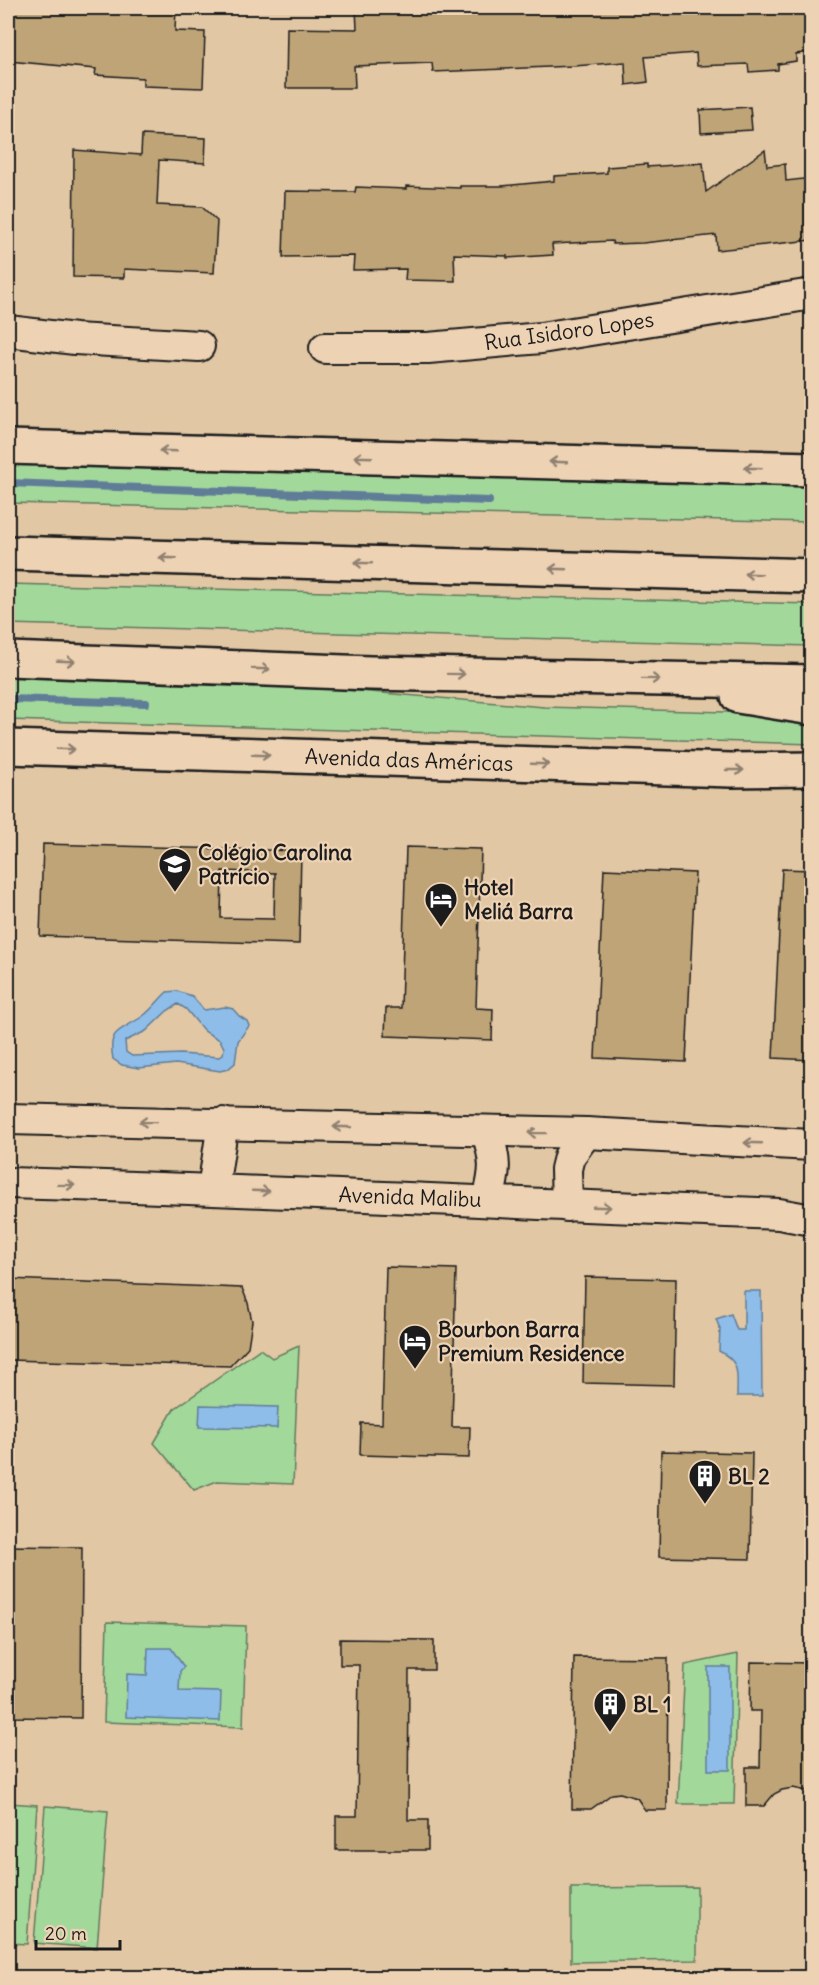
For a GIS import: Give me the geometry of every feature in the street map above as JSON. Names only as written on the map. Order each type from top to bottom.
[{"type":"main road","points":[[8,447],[812,469]]},
{"type":"main road","points":[[8,554],[812,576]]},
{"type":"main road","points":[[8,659],[370,673],[812,682]]},
{"type":"main road","points":[[694,680],[743,698],[812,708]]},
{"type":"main road","name":"Avenida das Américas","points":[[8,747],[720,770],[812,769]]},
{"type":"street","name":"Rua Isidoro Lopes","points":[[325,348],[429,348],[541,338],[812,294]]},
{"type":"street","points":[[8,331],[75,339],[199,346]]},
{"type":"street","points":[[8,1119],[586,1133],[812,1146]]},
{"type":"street","points":[[213,1189],[223,1123]]},
{"type":"street","points":[[487,1132],[495,1157],[488,1200]]},
{"type":"street","points":[[567,1206],[566,1169],[569,1157],[586,1133]]},
{"type":"street","name":"Avenida Malibu","points":[[8,1183],[488,1200],[567,1206],[779,1214],[812,1220]]},
{"type":"green space","points":[[8,459],[812,482],[811,522],[8,503]]},
{"type":"green space","points":[[8,584],[811,604],[811,646],[8,624]]},
{"type":"green space","points":[[8,676],[336,689],[544,707],[762,713],[811,727],[812,744],[8,720]]},
{"type":"green space","points":[[299,1346],[293,1484],[217,1481],[194,1490],[154,1443],[174,1409],[260,1349],[272,1358]]},
{"type":"green space","points":[[107,1622],[246,1626],[243,1727],[104,1722]]},
{"type":"green space","points":[[738,1654],[734,1804],[678,1804],[685,1665]]},
{"type":"green space","points":[[8,1803],[37,1805],[27,1944],[8,1943]]},
{"type":"green space","points":[[45,1806],[108,1811],[97,1948],[34,1943]]},
{"type":"green space","points":[[697,1887],[697,1960],[571,1962],[571,1888]]},
{"type":"water","points":[[177,991],[192,996],[204,1010],[225,1007],[233,1009],[247,1021],[249,1026],[238,1041],[235,1063],[228,1069],[220,1071],[176,1064],[139,1068],[122,1065],[113,1059],[114,1036],[146,1014],[167,992]],"holes":[[[178,1004],[186,1009],[204,1031],[220,1040],[224,1048],[223,1054],[219,1057],[181,1054],[132,1056],[126,1052],[125,1041],[146,1031]]]},
{"type":"water","points":[[744,1291],[761,1291],[762,1396],[737,1396],[737,1375],[734,1364],[719,1351],[720,1329],[716,1319],[731,1314],[737,1330],[744,1330]]},
{"type":"water","points":[[200,1405],[278,1407],[277,1428],[199,1427]]},
{"type":"water","points":[[148,1648],[171,1648],[184,1667],[180,1671],[179,1691],[221,1692],[220,1721],[126,1717],[127,1674],[147,1675]]},
{"type":"water","points":[[708,1667],[730,1667],[730,1770],[708,1770]]},
{"type":"building","points":[[8,8],[176,8],[175,31],[205,32],[203,88],[143,86],[143,78],[95,75],[96,69],[8,61]]},
{"type":"building","points":[[356,8],[812,8],[812,52],[796,54],[796,61],[778,64],[778,70],[749,72],[748,64],[697,66],[696,53],[645,57],[648,82],[626,85],[625,62],[433,72],[432,63],[354,66],[355,88],[286,88],[287,28],[357,29]]},
{"type":"building","points":[[750,107],[752,130],[701,133],[700,110]]},
{"type":"building","points":[[142,135],[206,138],[205,163],[159,160],[157,205],[202,207],[217,221],[214,273],[124,269],[124,278],[73,277],[74,150],[141,155]]},
{"type":"building","points":[[765,150],[767,166],[785,164],[786,181],[812,178],[812,240],[717,250],[716,235],[643,243],[613,244],[612,241],[552,244],[553,255],[507,258],[507,256],[454,254],[455,281],[405,280],[406,269],[353,270],[354,256],[283,257],[285,191],[355,192],[356,187],[406,189],[406,186],[460,188],[460,186],[502,186],[554,181],[554,176],[607,173],[607,167],[703,163],[706,192]]},
{"type":"building","points":[[43,844],[301,851],[299,944],[40,936]],"holes":[[[222,871],[275,873],[274,919],[221,918]]]},
{"type":"building","name":"Hotel Meliá Barra","points":[[406,847],[481,849],[476,1008],[493,1009],[492,1040],[385,1036],[386,1008],[401,1008]]},
{"type":"building","points":[[604,869],[695,873],[686,1062],[595,1058]]},
{"type":"building","points":[[782,869],[812,870],[812,1060],[773,1058]]},
{"type":"building","points":[[386,1267],[456,1269],[452,1427],[470,1427],[469,1458],[360,1455],[361,1423],[382,1424]]},
{"type":"building","points":[[585,1277],[676,1279],[674,1385],[583,1383]]},
{"type":"building","points":[[8,1279],[242,1288],[252,1321],[248,1347],[230,1366],[8,1360]]},
{"type":"building","name":"BL 2","points":[[661,1451],[752,1453],[750,1559],[659,1557]]},
{"type":"building","points":[[8,1546],[82,1547],[81,1718],[8,1717]]},
{"type":"building","points":[[340,1639],[434,1640],[434,1670],[409,1670],[408,1820],[428,1820],[428,1850],[336,1850],[336,1816],[357,1816],[359,1665],[340,1665]]},
{"type":"building","name":"BL 1","points":[[574,1657],[668,1658],[667,1810],[645,1810],[637,1798],[620,1793],[612,1794],[591,1809],[572,1809]]},
{"type":"building","points":[[751,1662],[812,1663],[812,1792],[793,1788],[782,1790],[774,1794],[764,1806],[746,1806],[746,1767],[760,1767],[761,1711],[750,1711]]},
{"type":"waterway","points":[[8,483],[489,501]]},
{"type":"waterway","points":[[8,699],[146,703]]},
{"type":"place","name":"Colégio Carolina Patrício","points":[[175,893]]},
{"type":"place","name":"Hotel Meliá Barra","points":[[441,928]]},
{"type":"place","name":"Bourbon Barra Premium Residence","points":[[415,1370]]},
{"type":"place","name":"BL 2","points":[[705,1505]]},
{"type":"place","name":"BL 1","points":[[610,1733]]}]
